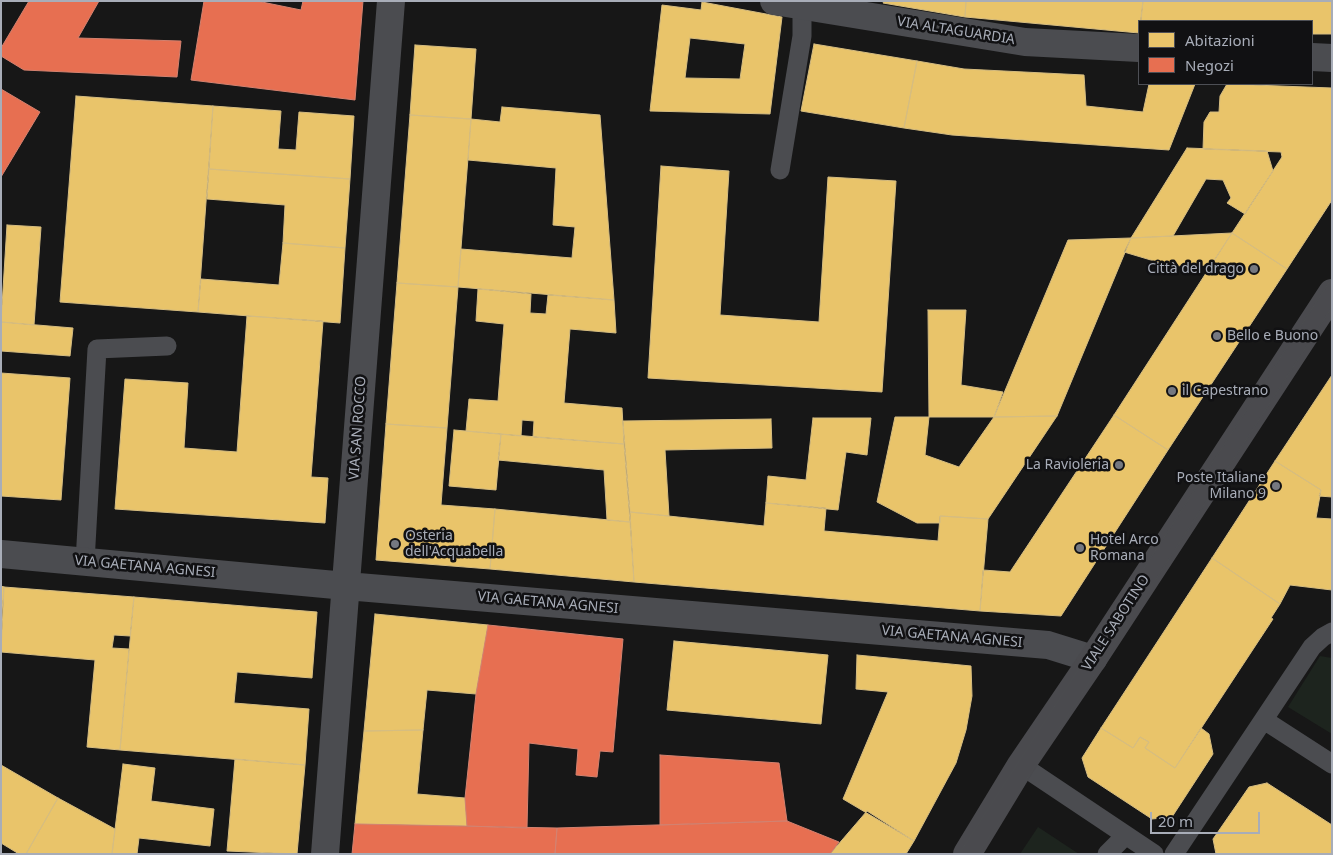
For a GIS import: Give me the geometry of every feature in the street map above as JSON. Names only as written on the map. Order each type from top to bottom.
[{"type":"street","name":"VIA SAN ROCCO","points":[[325,854],[391,1]]},
{"type":"street","name":"VIA ALTAGUARDIA","points":[[774,1],[1025,42],[1138,48]]},
{"type":"street","points":[[1313,57],[1332,58]]},
{"type":"street","name":"VIALE SABOTINO","points":[[967,854],[1021,765],[1093,659],[1332,292]]},
{"type":"street","name":"VIA GAETANA AGNESI","points":[[1,554],[346,586],[1048,645],[1066,648],[1093,659]]},
{"type":"lane","points":[[780,170],[802,36],[802,6]]},
{"type":"lane","points":[[86,562],[96,349],[167,346]]},
{"type":"lane","points":[[1174,854],[1312,647],[1332,632]]},
{"type":"lane","points":[[1264,720],[1332,764]]},
{"type":"lane","points":[[1021,765],[1154,854]]},
{"type":"lane","points":[[1107,854],[1126,835]]},
{"type":"shaded area","points":[[1320,656],[1332,658],[1332,734],[1288,707]]},
{"type":"shaded area","points":[[1038,827],[1079,854],[1020,854]]},
{"type":"building: Abitazioni","points":[[884,1],[966,1],[965,17],[883,3]]},
{"type":"building: Abitazioni","points":[[966,1],[1143,1],[1141,20],[1138,20],[1138,33],[965,17]]},
{"type":"building: Abitazioni","points":[[1143,1],[1332,1],[1332,34],[1313,34],[1313,20],[1141,20]]},
{"type":"building: Abitazioni","points":[[702,2],[782,17],[770,114],[650,111],[662,5],[701,10]],"holes":[[[690,38],[745,44],[740,79],[685,78]]]},
{"type":"building: Abitazioni","points":[[814,44],[917,61],[904,128],[801,111]]},
{"type":"building: Abitazioni","points":[[415,45],[476,49],[471,119],[410,115]]},
{"type":"building: Abitazioni","points":[[917,61],[964,69],[1084,75],[1086,106],[1143,112],[1149,85],[1195,85],[1169,150],[952,135],[904,128]]},
{"type":"building: Abitazioni","points":[[1226,85],[1332,88],[1332,200],[1287,269],[1232,233],[1282,157],[1281,152],[1203,149],[1204,122],[1210,112],[1219,112],[1220,96]]},
{"type":"building: Abitazioni","points":[[76,96],[213,106],[198,312],[60,302]]},
{"type":"building: Abitazioni","points":[[213,106],[281,111],[278,149],[296,150],[299,112],[354,116],[350,179],[209,169]]},
{"type":"building: Abitazioni","points":[[502,107],[600,115],[614,300],[458,287],[461,249],[572,258],[575,227],[553,225],[556,168],[468,160],[471,119],[500,122]]},
{"type":"building: Abitazioni","points":[[410,115],[471,119],[458,287],[397,283]]},
{"type":"building: Abitazioni","points":[[1187,148],[1267,151],[1273,171],[1245,214],[1227,203],[1231,198],[1223,180],[1206,179],[1173,236],[1131,238]]},
{"type":"building: Abitazioni","points":[[661,166],[729,171],[720,315],[819,322],[828,177],[896,181],[882,392],[648,378]]},
{"type":"building: Abitazioni","points":[[209,169],[350,179],[345,248],[283,243],[285,205],[207,199]]},
{"type":"building: Abitazioni","points":[[7,225],[41,227],[34,325],[1,322]]},
{"type":"building: Abitazioni","points":[[1232,233],[1287,269],[1168,450],[1114,415]]},
{"type":"building: Abitazioni","points":[[1232,233],[1211,265],[1171,266],[1124,252],[1131,238]]},
{"type":"building: Abitazioni","points":[[1131,238],[1057,416],[994,417],[1068,240]]},
{"type":"building: Abitazioni","points":[[283,243],[345,248],[340,323],[198,312],[201,279],[279,285]]},
{"type":"building: Abitazioni","points":[[397,283],[458,287],[447,428],[386,424]]},
{"type":"building: Abitazioni","points":[[478,289],[531,294],[530,313],[546,314],[548,295],[614,300],[616,333],[570,329],[564,403],[622,408],[624,444],[533,437],[534,421],[522,420],[521,436],[466,431],[469,399],[498,401],[504,324],[476,321]]},
{"type":"building: Abitazioni","points":[[928,310],[966,310],[961,385],[1003,392],[994,417],[929,417]]},
{"type":"building: Abitazioni","points":[[247,316],[323,321],[311,477],[328,478],[325,523],[115,509],[125,379],[188,383],[184,448],[237,452]]},
{"type":"building: Abitazioni","points":[[1,322],[73,328],[70,356],[1,351]]},
{"type":"building: Abitazioni","points":[[1,373],[70,378],[61,500],[1,496]]},
{"type":"building: Abitazioni","points":[[1332,375],[1332,497],[1319,496],[1321,490],[1275,461]]},
{"type":"building: Abitazioni","points":[[1114,415],[1168,450],[1061,616],[980,611],[983,570],[1010,572]]},
{"type":"building: Abitazioni","points":[[1057,416],[988,519],[940,516],[940,523],[917,523],[877,502],[895,417],[929,417],[925,455],[959,467],[994,417]]},
{"type":"building: Abitazioni","points":[[813,418],[871,418],[867,455],[846,452],[838,510],[766,503],[768,476],[806,480]]},
{"type":"building: Abitazioni","points":[[771,419],[772,448],[665,450],[669,516],[630,512],[623,421]]},
{"type":"building: Abitazioni","points":[[386,424],[447,428],[441,505],[495,509],[490,569],[376,560]]},
{"type":"building: Abitazioni","points":[[454,430],[501,434],[496,490],[449,486]]},
{"type":"building: Abitazioni","points":[[501,434],[624,444],[630,522],[607,520],[604,470],[498,460]]},
{"type":"building: Abitazioni","points":[[1275,461],[1321,490],[1316,518],[1332,519],[1332,590],[1290,585],[1280,604],[1212,558]]},
{"type":"building: Abitazioni","points":[[766,503],[826,508],[824,531],[938,541],[940,516],[988,519],[980,611],[634,582],[630,512],[764,526]]},
{"type":"building: Abitazioni","points":[[495,509],[630,522],[634,582],[490,569]]},
{"type":"building: Abitazioni","points":[[1212,558],[1280,604],[1271,618],[1273,619],[1175,768],[1145,748],[1149,742],[1140,737],[1133,748],[1101,728]]},
{"type":"building: Abitazioni","points":[[1,586],[4,587],[1,623]]},
{"type":"building: Abitazioni","points":[[4,587],[134,597],[130,636],[114,635],[112,648],[129,649],[120,750],[87,747],[95,660],[1,652]]},
{"type":"building: Abitazioni","points":[[134,597],[317,612],[312,678],[237,672],[234,703],[309,709],[305,765],[120,750]]},
{"type":"building: Abitazioni","points":[[375,614],[488,625],[476,694],[427,690],[423,730],[364,731]]},
{"type":"building: Abitazioni","points":[[674,641],[828,655],[821,724],[667,710]]},
{"type":"building: Abitazioni","points":[[857,655],[971,666],[972,696],[966,730],[956,763],[914,841],[843,799],[888,692],[856,689]]},
{"type":"building: Abitazioni","points":[[1101,728],[1133,748],[1140,737],[1149,742],[1145,748],[1175,768],[1201,728],[1209,734],[1213,754],[1172,817],[1152,819],[1088,777],[1082,758]]},
{"type":"building: Abitazioni","points":[[423,730],[417,794],[465,798],[467,826],[355,824],[364,731]]},
{"type":"building: Abitazioni","points":[[235,759],[305,765],[297,854],[227,851]]},
{"type":"building: Abitazioni","points":[[123,764],[155,768],[151,801],[214,809],[210,846],[139,838],[137,854],[112,854]]},
{"type":"building: Abitazioni","points":[[1,765],[58,798],[26,854],[19,854],[1,843]]},
{"type":"building: Abitazioni","points":[[1267,783],[1332,825],[1332,854],[1216,854],[1213,839],[1249,787]]},
{"type":"building: Abitazioni","points":[[58,798],[115,829],[112,854],[26,854]]},
{"type":"building: Abitazioni","points":[[867,811],[914,841],[906,854],[830,854]]},
{"type":"building: Negozi","points":[[29,1],[99,1],[78,38],[181,41],[177,77],[24,70],[1,56],[1,48]]},
{"type":"building: Negozi","points":[[204,1],[257,1],[301,10],[303,1],[363,1],[355,100],[191,80]]},
{"type":"building: Negozi","points":[[1,89],[40,112],[1,177]]},
{"type":"building: Negozi","points":[[488,625],[623,639],[613,752],[600,751],[597,777],[576,775],[578,749],[529,743],[527,828],[467,826],[465,798],[476,694]]},
{"type":"building: Negozi","points":[[660,755],[779,763],[787,821],[660,825]]},
{"type":"building: Negozi","points":[[787,821],[839,842],[830,854],[555,854],[557,828]]},
{"type":"building: Negozi","points":[[355,824],[557,828],[555,854],[352,854]]},
{"type":"tram line","points":[[959,854],[1332,278]]},
{"type":"tram line","points":[[978,854],[1332,307]]},
{"type":"place","name":"Città del drago","points":[[1254,269]]},
{"type":"place","name":"Bello e Buono","points":[[1217,336]]},
{"type":"place","name":"il Capestrano","points":[[1172,391]]},
{"type":"place","name":"La Ravioleria","points":[[1119,465]]},
{"type":"place","name":"Poste Italiane Milano 9","points":[[1276,486]]},
{"type":"place","name":"Osteria dell'Acquabella","points":[[395,544]]},
{"type":"place","name":"Hotel Arco Romana","points":[[1080,548]]}]
